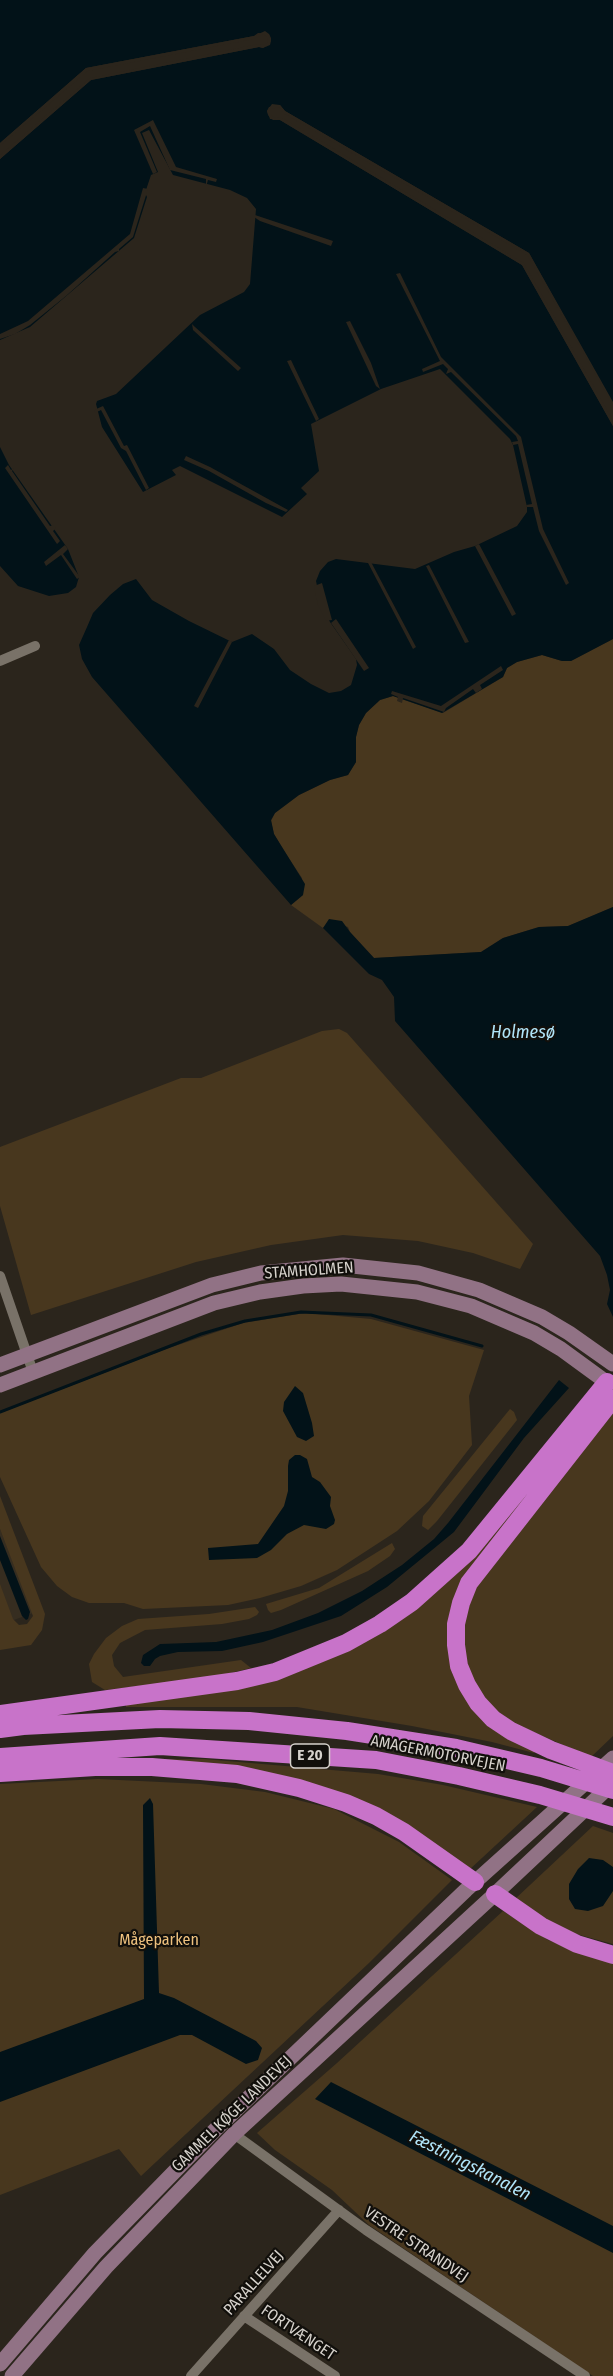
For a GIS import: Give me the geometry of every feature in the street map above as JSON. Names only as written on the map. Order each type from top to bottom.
[{"type":"highway","points":[[0,1714],[237,1681],[275,1672],[346,1643],[411,1602],[469,1551],[611,1386]]},
{"type":"highway","points":[[611,1386],[469,1584],[458,1613],[456,1645],[459,1666],[467,1685],[478,1703],[493,1719],[511,1731],[551,1750],[613,1773]]},
{"type":"highway","name":"AMAGERMOTORVEJEN","points":[[0,1729],[160,1719],[249,1721],[347,1731],[456,1748],[541,1768],[613,1790]]},
{"type":"highway","name":"AMAGERMOTORVEJEN","points":[[0,1757],[160,1746],[376,1760],[540,1795],[613,1817]]},
{"type":"highway","points":[[0,1773],[95,1767],[152,1767],[237,1774],[299,1788],[346,1803],[376,1816],[404,1832],[475,1882]]},
{"type":"highway","points":[[495,1894],[541,1926],[577,1944],[613,1955]]},
{"type":"main road","name":"STAMHOLMEN","points":[[0,1365],[212,1284],[261,1273],[344,1265],[418,1273],[479,1290],[542,1317],[613,1364]]},
{"type":"main road","name":"STAMHOLMEN","points":[[0,1385],[214,1304],[260,1292],[341,1284],[417,1292],[471,1306],[534,1333],[561,1349],[611,1386]]},
{"type":"main road","name":"GAMMEL KØGE LANDEVEJ","points":[[0,2364],[96,2253],[217,2127],[475,1882],[613,1758]]},
{"type":"main road","name":"GAMMEL KØGE LANDEVEJ","points":[[12,2376],[106,2267],[234,2134],[613,1783]]},
{"type":"main road","points":[[475,1882],[495,1894]]},
{"type":"street","points":[[0,661],[35,646]]},
{"type":"street","points":[[0,1276],[33,1372]]},
{"type":"street","name":"VESTRE STRANDVEJ","points":[[234,2134],[366,2230],[585,2376]]},
{"type":"street","name":"PARALLELVEJ","points":[[191,2376],[339,2210]]},
{"type":"street","name":"FORTVÆNGET","points":[[244,2316],[335,2376]]},
{"type":"shaded area","points":[[0,1529],[33,1613],[0,1625]]},
{"type":"green space","points":[[613,639],[613,907],[568,926],[539,927],[503,938],[481,952],[374,958],[348,927],[331,921],[323,928],[291,905],[303,895],[302,878],[274,834],[271,821],[275,813],[299,795],[330,780],[348,775],[356,762],[356,737],[359,725],[366,713],[380,700],[393,696],[443,713],[503,677],[507,668],[517,662],[542,655],[562,661],[571,661]]},
{"type":"green space","points":[[339,1029],[347,1033],[533,1244],[520,1269],[473,1253],[418,1241],[343,1235],[271,1245],[196,1262],[31,1315],[0,1206],[0,1147],[181,1078],[201,1078],[322,1031]]},
{"type":"green space","points":[[305,1313],[371,1319],[484,1350],[469,1396],[472,1445],[429,1501],[397,1531],[337,1570],[301,1586],[260,1598],[228,1605],[143,1609],[124,1603],[89,1603],[72,1597],[57,1586],[41,1567],[0,1477],[0,1413],[169,1348],[243,1323]]},
{"type":"green space","points":[[599,1399],[453,1606],[465,1694],[537,1749],[534,1753],[412,1726],[297,1707],[126,1707],[126,1702],[221,1690],[409,1613]]},
{"type":"green space","points":[[510,1409],[517,1420],[437,1521],[428,1530],[422,1526],[423,1516]]},
{"type":"green space","points":[[613,1412],[613,1736],[591,1757],[515,1724],[494,1709],[477,1688],[466,1667],[460,1642],[464,1613],[476,1583]]},
{"type":"green space","points":[[0,1496],[45,1614],[42,1630],[31,1645],[0,1650],[0,1584],[13,1619],[19,1625],[27,1624],[33,1616],[0,1529]]},
{"type":"green space","points":[[392,1543],[395,1549],[390,1556],[368,1571],[281,1610],[271,1613],[268,1610],[266,1604],[319,1588]]},
{"type":"green space","points":[[255,1607],[259,1612],[249,1619],[222,1624],[145,1630],[120,1643],[112,1655],[114,1666],[123,1677],[241,1660],[251,1668],[209,1678],[105,1690],[92,1682],[89,1664],[94,1654],[106,1638],[122,1626],[138,1619],[209,1614]]},
{"type":"green space","points":[[204,1759],[378,1774],[443,1785],[537,1807],[469,1870],[336,1795],[107,1760]]},
{"type":"green space","name":"Mågeparken","points":[[98,1779],[201,1784],[265,1792],[334,1809],[399,1842],[452,1880],[369,1963],[141,2176],[119,2149],[0,2195],[0,1784]]},
{"type":"green space","points":[[593,1826],[613,1833],[613,1944],[561,1930],[514,1900]]},
{"type":"green space","points":[[503,1911],[548,1940],[613,1963],[613,2376],[593,2376],[369,2225],[332,2190],[275,2150],[257,2133]]},
{"type":"water","points":[[0,0],[613,0],[613,402],[529,253],[285,111],[280,105],[269,107],[267,111],[273,120],[280,120],[522,265],[613,426],[613,639],[571,661],[562,661],[542,655],[517,662],[507,668],[503,677],[442,713],[393,696],[380,700],[366,713],[359,725],[356,737],[356,762],[348,775],[330,780],[299,795],[275,813],[271,820],[274,834],[305,884],[303,895],[291,905],[92,677],[82,659],[79,645],[93,613],[123,584],[136,579],[152,600],[189,621],[232,642],[252,634],[274,649],[290,670],[311,684],[329,693],[341,691],[351,685],[357,665],[356,659],[330,622],[321,604],[316,581],[320,571],[328,562],[336,559],[415,569],[454,552],[475,546],[517,526],[527,512],[527,507],[513,445],[510,439],[440,369],[381,389],[311,424],[319,471],[301,488],[307,494],[282,517],[180,466],[172,470],[176,475],[143,492],[102,427],[97,401],[116,394],[200,315],[244,292],[250,284],[256,209],[247,198],[230,190],[173,175],[149,130],[142,133],[158,172],[151,175],[145,193],[147,197],[134,238],[30,327],[0,340],[0,159],[91,80],[263,48],[271,41],[271,38],[269,34],[258,33],[254,36],[86,68],[0,143]]},
{"type":"water","points":[[0,447],[9,465],[68,549],[79,577],[76,587],[68,593],[49,596],[18,586],[0,566]]},
{"type":"water","name":"Holmesø","points":[[613,907],[613,1317],[607,1304],[610,1290],[600,1256],[395,1021],[394,997],[382,980],[369,974],[323,928],[329,919],[342,921],[374,958],[481,952],[503,938],[539,927],[568,926]]},
{"type":"water","points":[[559,1380],[569,1388],[524,1438],[454,1532],[387,1587],[341,1616],[263,1642],[222,1651],[178,1652],[160,1656],[150,1666],[144,1666],[141,1663],[143,1655],[160,1644],[216,1642],[272,1630],[318,1613],[362,1591],[402,1565],[434,1539],[448,1523]]},
{"type":"water","points":[[295,1386],[303,1393],[312,1423],[314,1436],[306,1441],[297,1437],[283,1411],[284,1402]]},
{"type":"water","points":[[295,1455],[307,1459],[312,1477],[320,1482],[331,1497],[330,1506],[335,1520],[334,1524],[326,1529],[304,1525],[287,1534],[271,1550],[257,1558],[209,1560],[208,1548],[258,1544],[284,1506],[288,1491],[289,1460]]},
{"type":"water","points":[[0,1536],[30,1612],[26,1620],[22,1616],[0,1560]]},
{"type":"water","points":[[150,1798],[153,1804],[159,1993],[174,1998],[256,2041],[262,2048],[258,2060],[246,2064],[192,2035],[180,2035],[0,2102],[0,2052],[144,1999],[143,1805]]},
{"type":"water","points":[[589,1858],[603,1860],[613,1867],[613,1891],[603,1906],[588,1911],[575,1909],[569,1899],[569,1884],[578,1869]]},
{"type":"water","name":"Fæstningskanalen","points":[[331,2082],[613,2226],[613,2253],[315,2099]]},
{"type":"pier","points":[[265,31],[269,34],[271,41],[270,45],[263,48],[91,80],[0,159],[0,155],[90,78],[258,44],[263,45],[268,39],[264,34],[254,39],[88,71],[0,146],[0,143],[86,68],[254,36]]},
{"type":"pier","points":[[272,104],[280,105],[285,111],[529,253],[613,405],[527,255],[283,113],[279,107],[271,109],[274,118],[281,117],[524,263],[613,420],[613,426],[522,265],[280,120],[270,119],[267,111]]},
{"type":"pier","points":[[153,120],[176,167],[217,179],[216,182],[208,180],[206,187],[206,179],[170,170],[150,126],[140,132],[157,172],[153,174],[134,130]]},
{"type":"pier","points":[[143,188],[148,189],[133,237],[30,325],[15,334],[0,339],[0,334],[28,321],[130,234]]},
{"type":"pier","points":[[255,215],[333,241],[331,246],[260,221],[254,217]]},
{"type":"pier","points":[[400,273],[441,357],[521,437],[543,529],[569,583],[566,585],[539,531],[533,507],[526,505],[532,504],[518,444],[513,445],[512,442],[518,441],[516,436],[451,372],[446,374],[448,369],[443,364],[423,372],[422,369],[440,361],[396,274]]},
{"type":"pier","points":[[350,321],[371,363],[380,389],[376,386],[346,322]]},
{"type":"pier","points":[[192,324],[241,368],[238,371],[193,330]]},
{"type":"pier","points":[[291,360],[319,419],[316,421],[287,361]]},
{"type":"pier","points":[[103,406],[124,446],[127,445],[149,488],[146,490],[101,410],[95,413],[94,410]]},
{"type":"pier","points":[[186,456],[288,510],[286,512],[266,503],[209,471],[184,460]]},
{"type":"pier","points":[[8,465],[11,470],[14,468],[12,471],[50,526],[54,525],[56,528],[53,531],[60,541],[57,544],[5,468]]},
{"type":"pier","points":[[479,544],[516,614],[512,616],[475,546]]},
{"type":"pier","points":[[65,545],[68,549],[63,554],[80,577],[77,579],[61,555],[46,566],[44,562]]},
{"type":"pier","points":[[367,561],[371,562],[416,647],[413,649]]},
{"type":"pier","points":[[429,565],[469,642],[465,643],[426,566]]},
{"type":"pier","points":[[322,583],[332,620],[326,621],[318,605],[314,586]]},
{"type":"pier","points":[[336,619],[369,668],[364,671],[331,623]]},
{"type":"pier","points":[[229,640],[232,642],[198,708],[194,706]]},
{"type":"pier","points":[[501,666],[503,670],[480,685],[482,689],[476,693],[473,689],[446,708],[444,712],[403,698],[402,703],[397,701],[398,697],[391,694],[392,691],[441,706]]},
{"type":"waterway","points":[[0,1412],[201,1334],[245,1321],[301,1312],[371,1315],[482,1346]]}]
